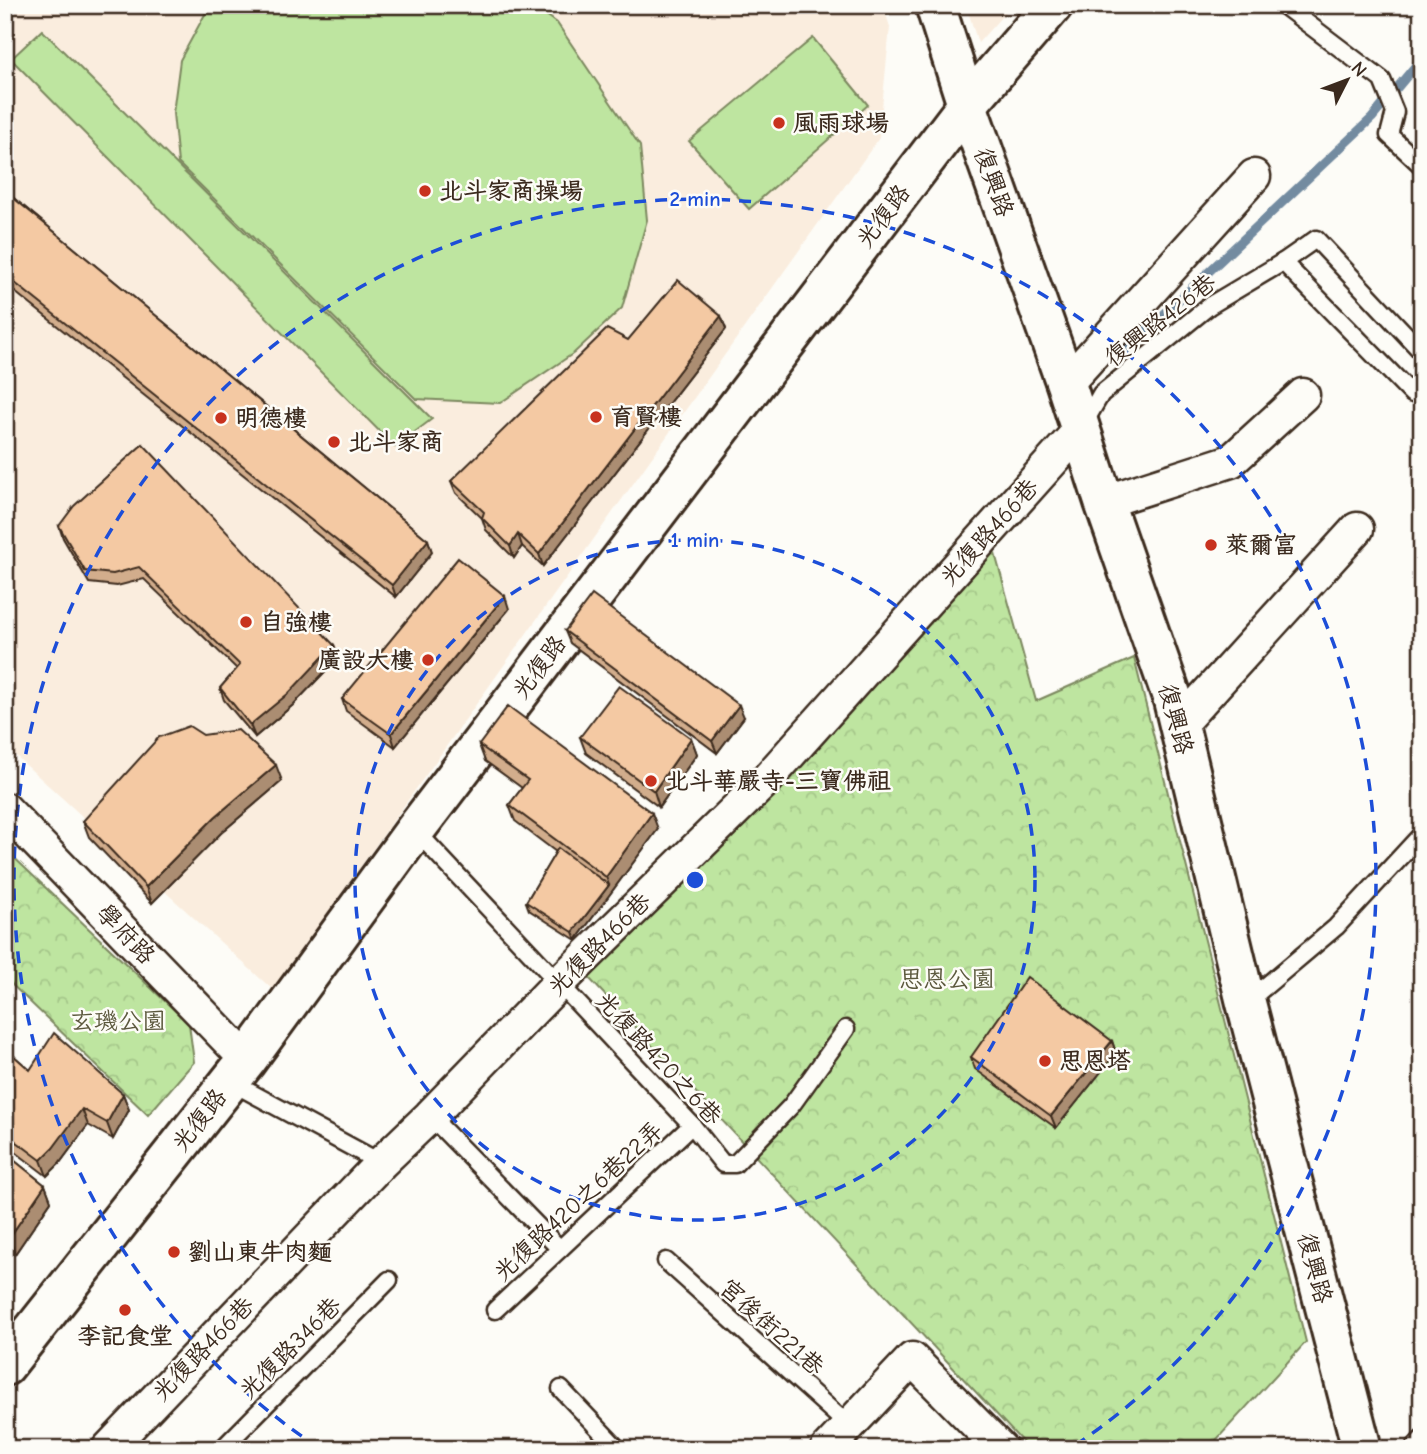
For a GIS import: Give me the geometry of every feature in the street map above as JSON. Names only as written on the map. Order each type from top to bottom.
[{"type":"street","name":"復興路","points":[[934,5],[1173,700],[1246,1003],[1362,1449]]},
{"type":"street","name":"光復路","points":[[5,1366],[238,1070],[415,830],[967,105],[1053,5]]},
{"type":"street","points":[[1066,384],[1254,176]]},
{"type":"street","points":[[1104,502],[1231,461],[1303,395]]},
{"type":"street","name":"光復路466巷","points":[[108,1449],[381,1163],[769,777],[1080,430]]},
{"type":"street","points":[[1179,725],[1357,528]]},
{"type":"street","name":"學府路","points":[[5,809],[238,1070]]},
{"type":"street","points":[[827,1449],[912,1359],[1001,1449]]},
{"type":"lane","points":[[1283,5],[1382,80],[1395,112],[1390,135],[1422,166]]},
{"type":"lane","name":"復興路426巷","points":[[1080,430],[1101,394],[1209,306],[1316,239],[1422,352]]},
{"type":"lane","points":[[1283,262],[1412,394],[1422,386]]},
{"type":"lane","name":"光復路420之6巷","points":[[415,830],[692,1125],[723,1164],[735,1164],[791,1106],[846,1029]]},
{"type":"lane","points":[[1246,1003],[1336,927],[1422,834]]},
{"type":"lane","points":[[238,1070],[381,1163]]},
{"type":"lane","points":[[430,1116],[560,1250]]},
{"type":"lane","name":"光復路420之6巷22弄","points":[[495,1310],[692,1125]]},
{"type":"lane","name":"宮後街221巷","points":[[666,1261],[849,1426]]},
{"type":"lane","name":"光復路346巷","points":[[222,1449],[389,1280]]},
{"type":"lane","points":[[561,1389],[618,1449]]},
{"type":"lane","points":[[1413,1449],[1422,1439]]},
{"type":"shaded area","name":"北斗家商","points":[[5,5],[883,5],[890,27],[879,138],[273,990],[5,746]]},
{"type":"shaded area","points":[[966,5],[1012,5],[978,43]]},
{"type":"green space","name":"北斗家商操場","points":[[210,5],[533,5],[557,23],[640,146],[647,220],[622,308],[574,353],[500,403],[416,399],[178,163],[173,113],[180,60]]},
{"type":"green space","points":[[42,30],[432,419],[395,447],[11,59]]},
{"type":"green space","name":"風雨球場","points":[[813,38],[868,105],[749,209],[689,141]]},
{"type":"green space","name":"思恩公園","points":[[994,550],[1036,701],[1134,658],[1306,1342],[1208,1449],[1029,1449],[589,978]]},
{"type":"green space","name":"玄璣公園","points":[[5,849],[189,1024],[194,1062],[148,1115],[5,978]]},
{"type":"building","name":"明德樓","points":[[5,191],[428,540],[392,585],[5,275]]},
{"type":"building","name":"育賢樓","points":[[678,280],[721,316],[539,554],[518,534],[510,546],[482,518],[484,512],[451,481],[607,329],[628,340]]},
{"type":"building","name":"自強樓","points":[[143,444],[334,645],[289,693],[250,725],[220,688],[240,665],[139,567],[113,574],[85,571],[59,526],[74,506]]},
{"type":"building","name":"廣設大樓","points":[[458,558],[505,596],[391,734],[342,699]]},
{"type":"building","points":[[592,595],[739,705],[712,741],[565,631]]},
{"type":"building","name":"北斗華嚴寺-三寶佛祖","points":[[619,686],[691,738],[654,791],[580,737]]},
{"type":"building","points":[[508,706],[652,813],[606,877],[509,805],[528,780],[479,745]]},
{"type":"building","points":[[189,726],[203,735],[238,730],[276,765],[215,817],[146,887],[83,821],[159,737]]},
{"type":"building","points":[[558,848],[609,885],[573,932],[526,902]]},
{"type":"building","name":"思恩塔","points":[[1027,977],[1112,1041],[1051,1116],[971,1057]]},
{"type":"building","points":[[54,1033],[123,1094],[107,1123],[82,1109],[41,1160],[5,1133],[5,1048],[30,1070]]},
{"type":"building","points":[[5,1153],[45,1185],[9,1238],[5,1233]]},
{"type":"waterway","points":[[1114,361],[1372,118],[1422,58]]},
{"type":"place","name":"風雨球場","points":[[779,123]]},
{"type":"place","name":"北斗家商操場","points":[[425,191]]},
{"type":"place","name":"育賢樓","points":[[596,417]]},
{"type":"place","name":"明德樓","points":[[221,418]]},
{"type":"place","name":"北斗家商","points":[[334,442]]},
{"type":"place","name":"萊爾富","points":[[1211,545]]},
{"type":"place","name":"自強樓","points":[[246,622]]},
{"type":"place","name":"廣設大樓","points":[[428,660]]},
{"type":"place","name":"北斗華嚴寺-三寶佛祖","points":[[651,781]]},
{"type":"place","name":"思恩塔","points":[[1045,1061]]},
{"type":"place","name":"劉山東牛肉麵","points":[[174,1252]]},
{"type":"place","name":"李記食堂","points":[[125,1310]]}]
